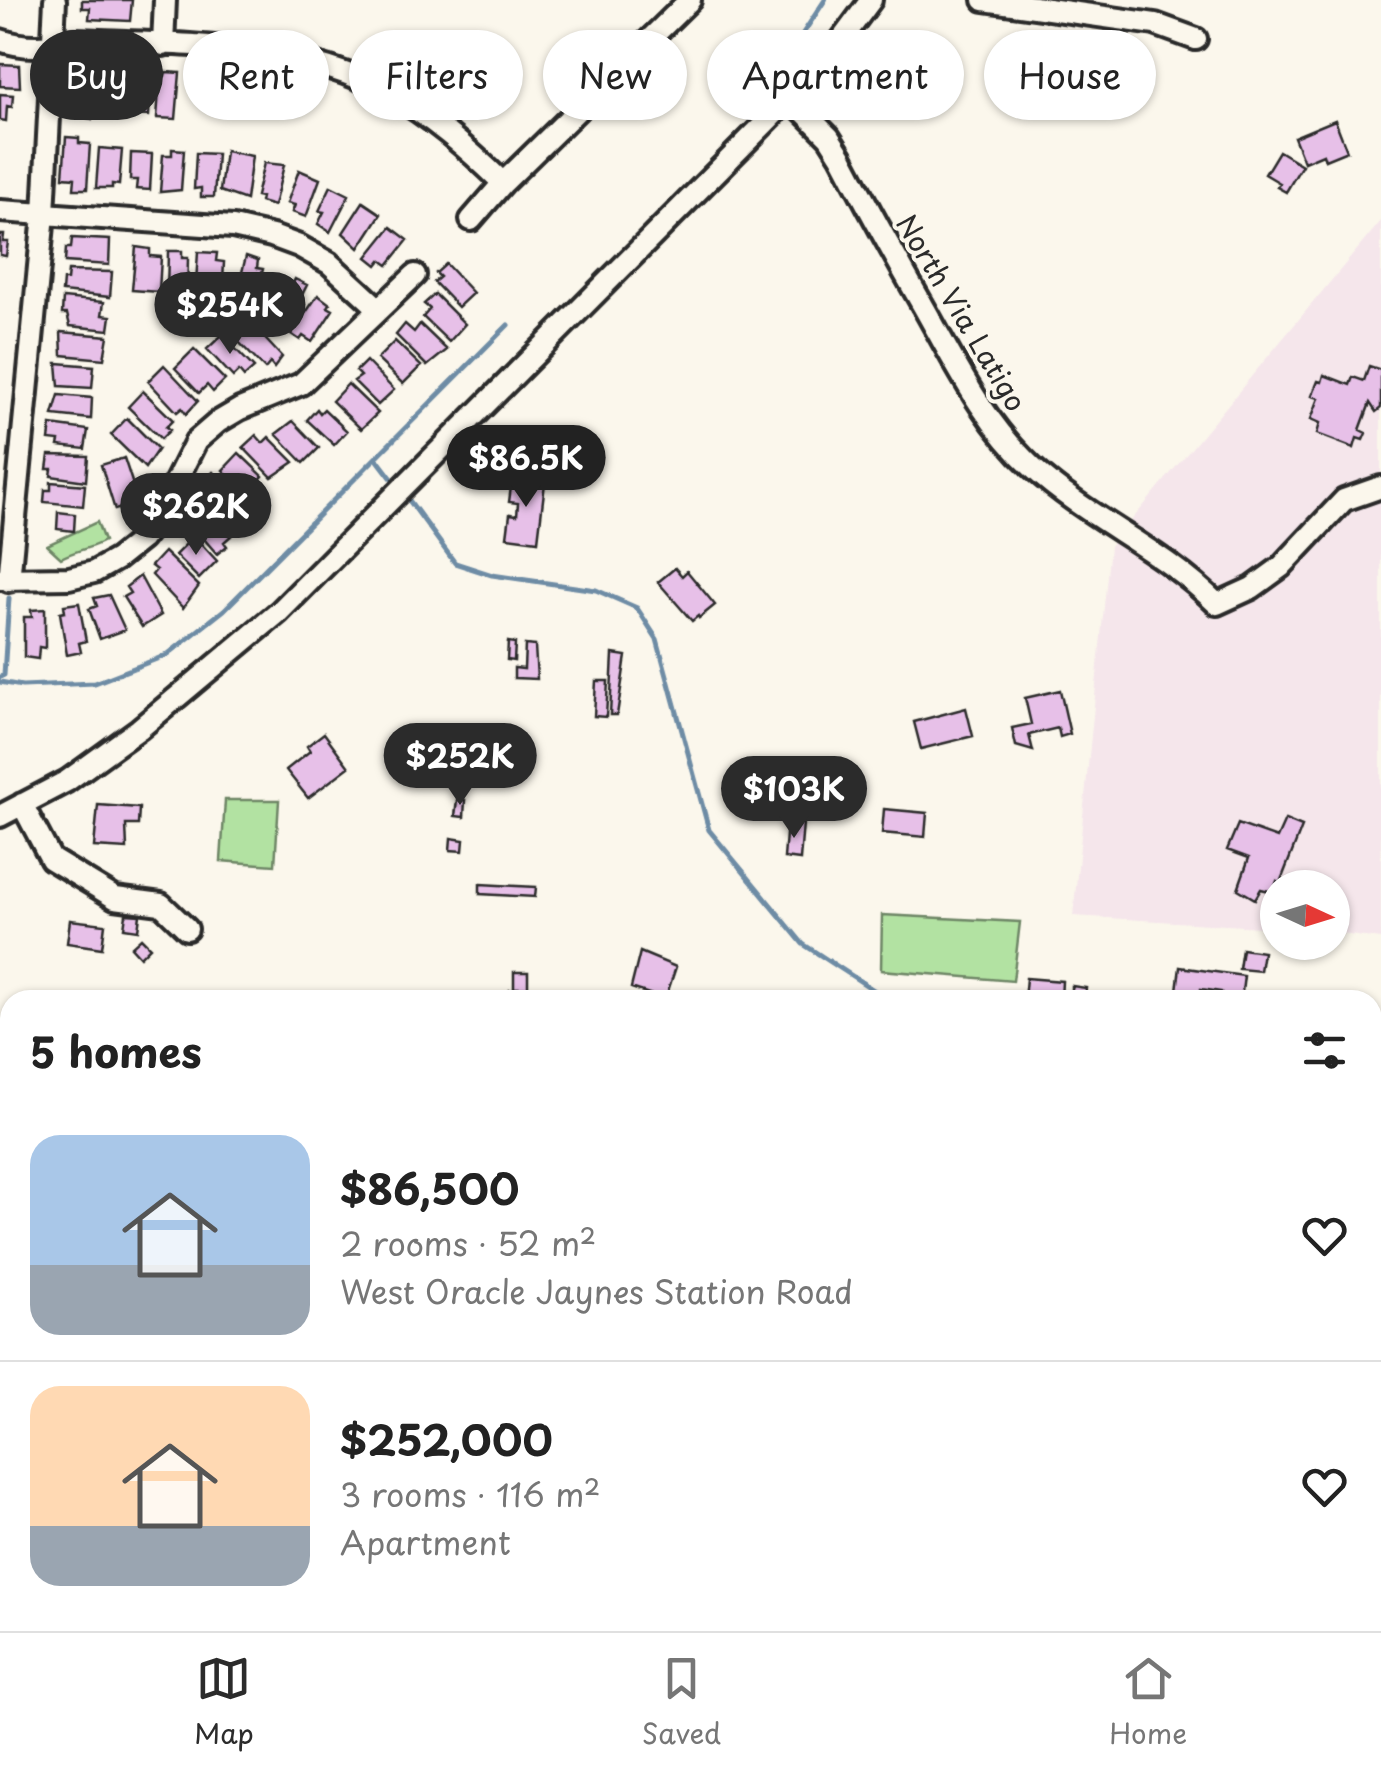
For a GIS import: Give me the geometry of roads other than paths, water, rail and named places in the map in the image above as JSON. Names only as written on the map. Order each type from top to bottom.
[{"type":"street","points":[[52,30],[55,0]]},
{"type":"street","points":[[163,33],[166,0]]},
{"type":"street","points":[[471,220],[690,0]]},
{"type":"street","points":[[849,30],[871,0]]},
{"type":"street","points":[[984,0],[1156,24],[1196,39]]},
{"type":"street","points":[[0,40],[30,47]]},
{"type":"street","points":[[163,44],[278,54],[388,92],[430,119],[504,183]]},
{"type":"street","points":[[48,120],[44,214],[4,580],[69,578],[94,572],[117,559],[142,539],[156,521],[196,442],[240,409],[301,384],[415,275]]},
{"type":"street","points":[[0,816],[67,780],[139,729],[279,612],[768,120]]},
{"type":"street","name":"North Via Latigo","points":[[811,120],[835,146],[971,396],[1001,435],[1032,468],[1091,515],[1187,574],[1216,604],[1252,588],[1281,567],[1344,500],[1381,487]]},
{"type":"street","points":[[0,210],[234,227],[272,236],[329,263],[378,308]]},
{"type":"street","points":[[22,804],[51,859],[115,898],[161,904],[187,929]]},
{"type":"waterway","points":[[805,30],[825,0]]},
{"type":"waterway","points":[[0,682],[22,686],[95,683],[167,655],[224,610],[508,325]]},
{"type":"waterway","points":[[377,459],[396,484]]},
{"type":"waterway","points":[[403,492],[455,563],[492,575],[596,590],[637,608],[657,639],[709,830],[803,944],[874,990]]},
{"type":"waterway","points":[[0,677],[4,675],[9,598]]}]
